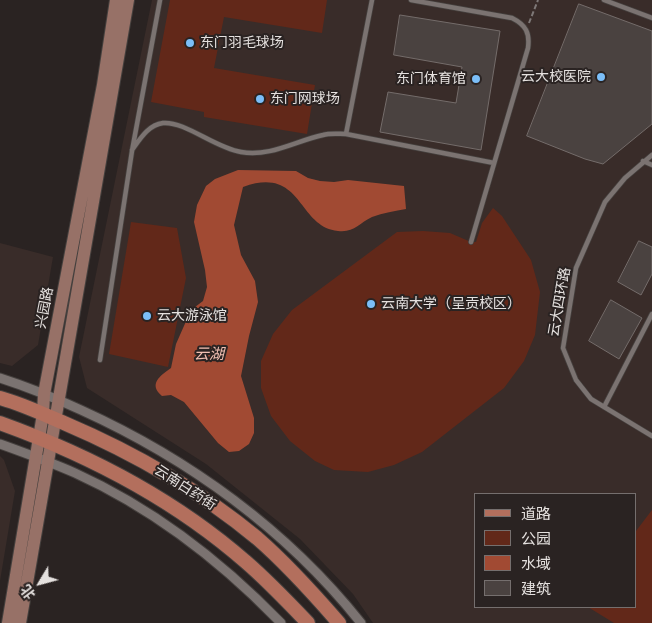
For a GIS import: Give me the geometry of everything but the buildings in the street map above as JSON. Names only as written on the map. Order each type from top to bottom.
[{"type":"main road","name":"兴园路","points":[[49,416],[44,394],[101,95],[116,0]]},
{"type":"main road","name":"兴园路","points":[[8,623],[49,416],[58,400],[128,0]]},
{"type":"main road","name":"云南白药街","points":[[0,398],[49,416],[101,439],[153,467],[208,501],[257,538],[301,580],[339,623]]},
{"type":"main road","name":"云南白药街","points":[[0,423],[45,439],[88,459],[165,501],[246,561],[308,623]]},
{"type":"main road","name":"兴园路","points":[[20,623],[41,460]]},
{"type":"street","points":[[0,378],[44,394],[101,419],[150,444],[191,469],[239,503],[297,553],[336,591],[361,623]]},
{"type":"street","points":[[0,444],[75,474],[124,499],[161,522],[202,551],[241,584],[281,623]]},
{"type":"lane","points":[[100,360],[132,151],[160,0]]},
{"type":"lane","points":[[346,134],[372,0]]},
{"type":"lane","points":[[411,0],[512,18],[521,22],[527,29],[530,38],[471,242]]},
{"type":"lane","points":[[604,0],[652,18]]},
{"type":"lane","points":[[132,151],[146,130],[162,123],[180,125],[218,145],[241,152],[260,153],[280,150],[324,135],[346,134],[494,164]]},
{"type":"lane","name":"云大四环路","points":[[652,154],[625,178],[605,202],[576,268],[563,348],[576,380],[591,399],[652,436]]},
{"type":"lane","points":[[643,161],[652,166]]},
{"type":"lane","points":[[604,407],[652,314]]},
{"type":"path","points":[[527,29],[538,0]]},
{"type":"shaded area","name":"云南大学（呈贡校区）","points":[[152,0],[652,0],[652,623],[373,623],[353,594],[300,539],[206,464],[87,388],[79,357]]},
{"type":"shaded area","points":[[0,243],[53,257],[38,345],[12,366],[0,363]]},
{"type":"shaded area","points":[[0,456],[4,460],[15,491],[0,581]]},
{"type":"green space","points":[[170,0],[327,0],[322,33],[224,17],[214,68],[315,85],[307,134],[204,117],[204,112],[151,102]]},
{"type":"green space","points":[[493,208],[502,216],[531,260],[540,292],[535,335],[524,361],[504,388],[422,452],[394,465],[368,472],[334,470],[315,461],[290,441],[271,416],[261,388],[261,361],[273,334],[292,310],[397,232],[450,233],[471,242],[476,242],[482,223]]},
{"type":"green space","name":"云大游泳馆","points":[[131,222],[177,228],[186,278],[168,367],[109,354]]},
{"type":"green space","points":[[652,510],[652,623],[614,623],[590,608],[637,608],[637,530]]},
{"type":"water","name":"云湖","points":[[238,170],[296,171],[308,178],[320,181],[348,180],[404,186],[406,209],[372,217],[352,229],[338,231],[325,227],[314,219],[289,190],[277,184],[263,182],[243,187],[234,225],[241,255],[255,281],[258,302],[241,376],[254,418],[254,433],[249,444],[239,451],[229,452],[218,443],[184,402],[171,395],[162,396],[156,388],[156,384],[160,377],[171,368],[176,344],[191,310],[203,301],[207,287],[194,222],[197,205],[206,186],[215,179]]},
{"type":"place","name":"东门羽毛球场","points":[[190,43]]},
{"type":"place","name":"云大校医院","points":[[601,77]]},
{"type":"place","name":"东门体育馆","points":[[476,79]]},
{"type":"place","name":"东门网球场","points":[[260,99]]},
{"type":"place","name":"云南大学（呈贡校区）","points":[[371,304]]},
{"type":"place","name":"云大游泳馆","points":[[147,316]]}]
